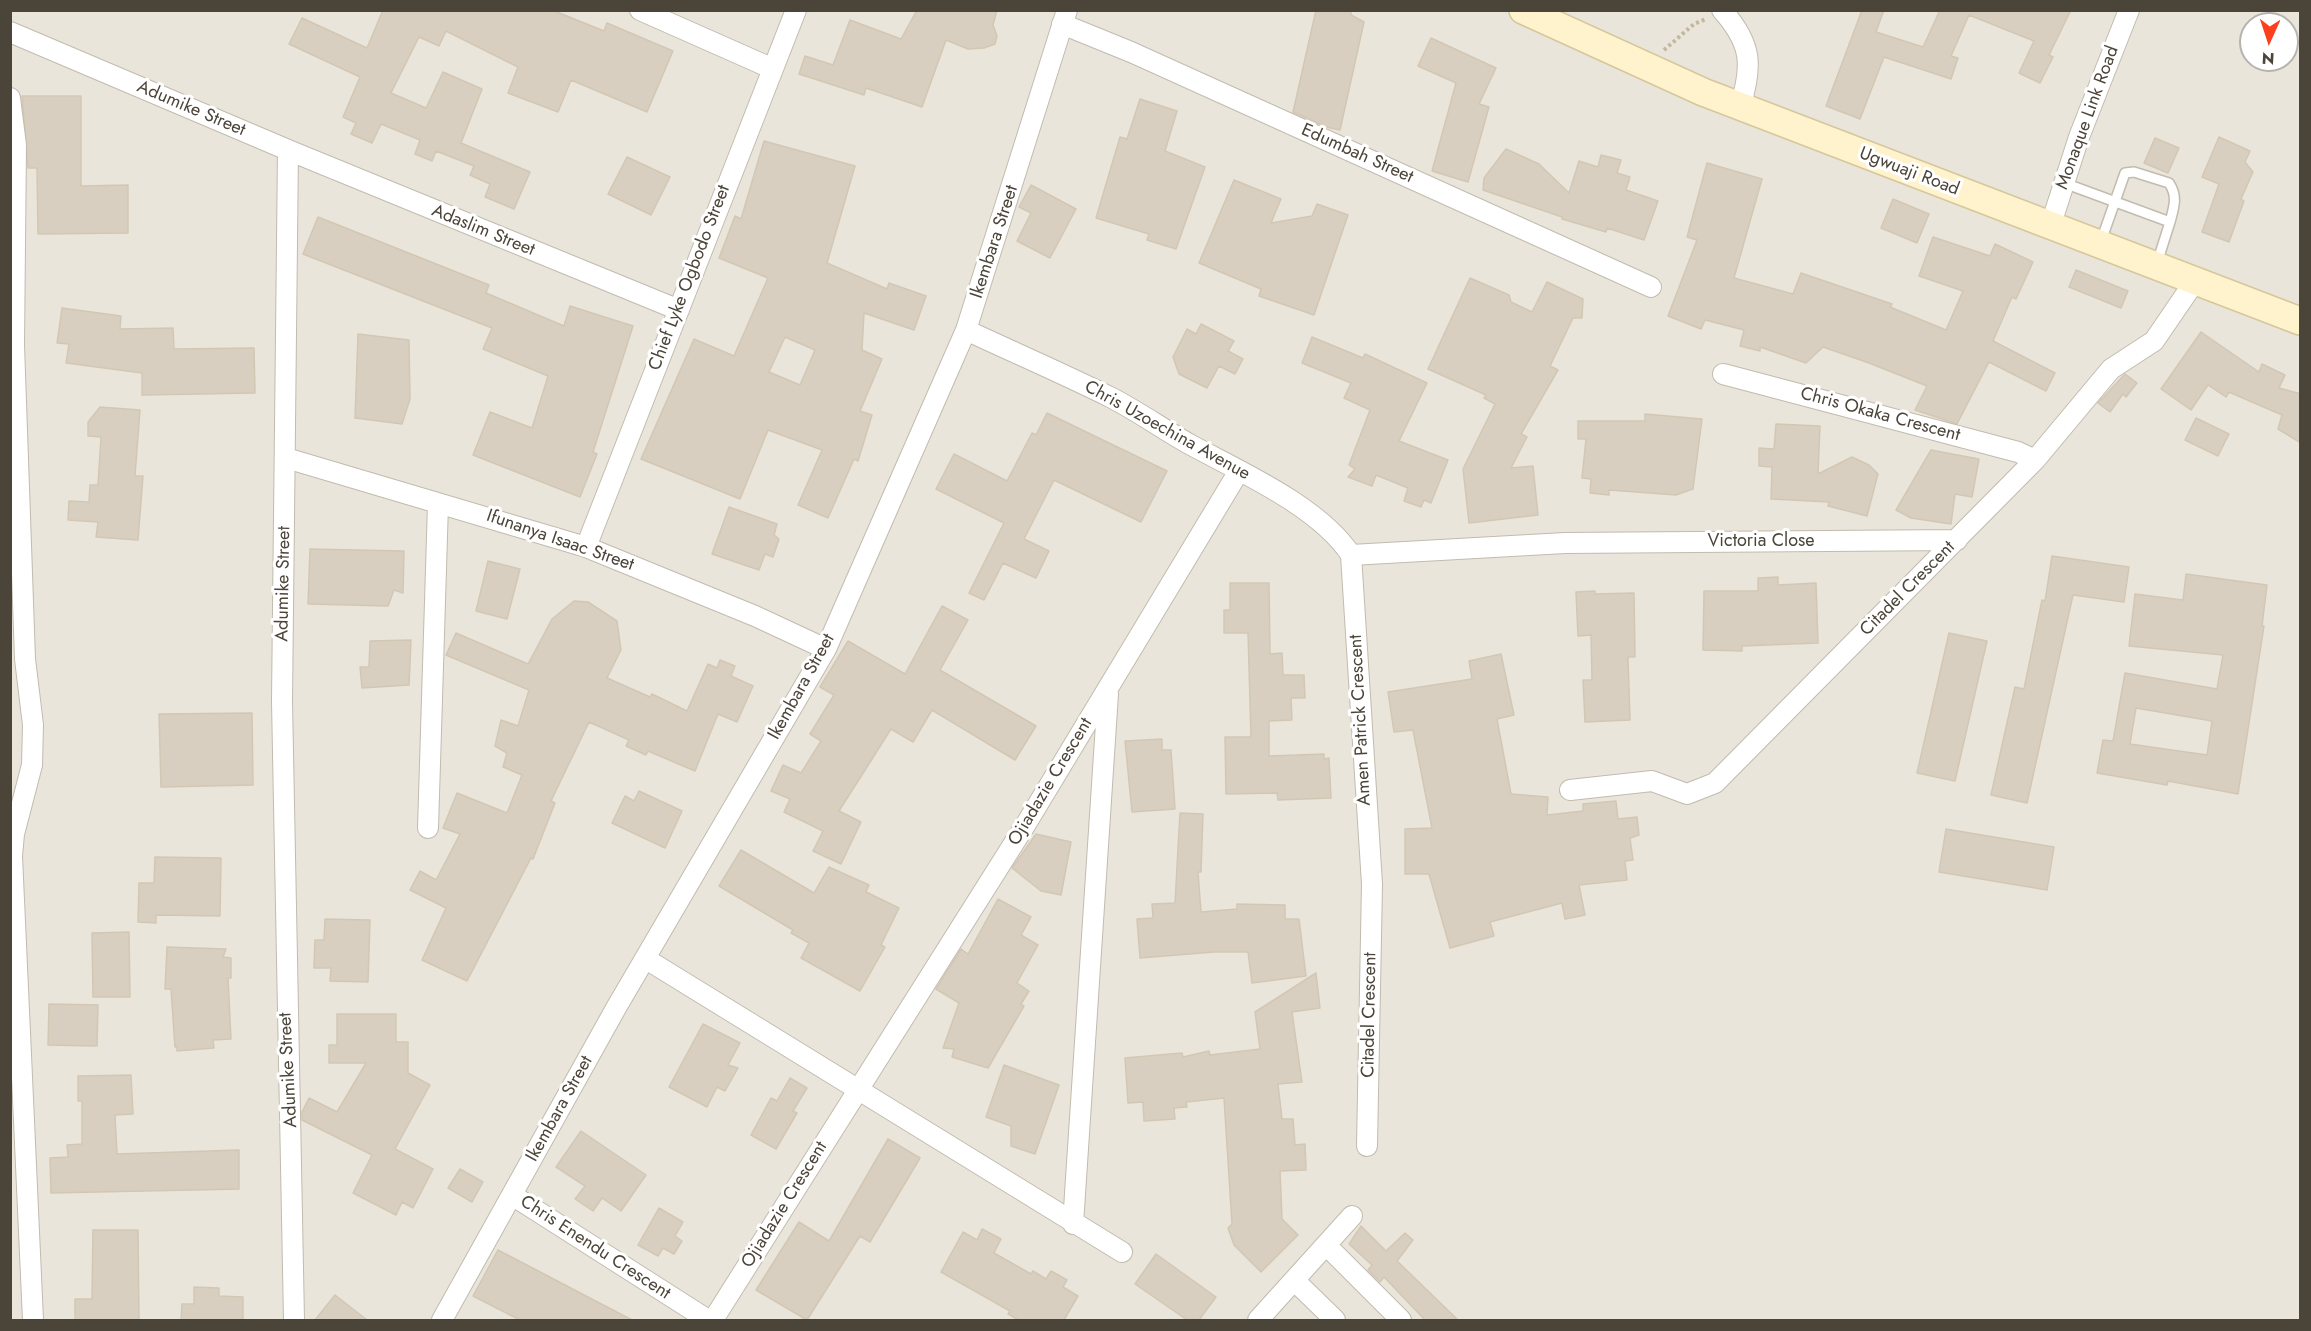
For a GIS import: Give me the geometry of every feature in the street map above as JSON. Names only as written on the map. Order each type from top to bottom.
[{"type":"main road","name":"Ugwuaji Road","points":[[1523,10],[1740,107],[2301,321]]},
{"type":"street","points":[[640,10],[771,68]]},
{"type":"street","name":"Chief Lyke Ogbodo Street","points":[[586,547],[771,68],[796,10]]},
{"type":"street","name":"Monaque Link Road","points":[[2050,227],[2064,183],[2129,10]]},
{"type":"street","points":[[1723,11],[1738,28],[1746,46],[1748,81],[1740,107]]},
{"type":"street","name":"Edumbah Street","points":[[1064,17],[1131,52],[1651,287]]},
{"type":"street","name":"Ikembara Street","points":[[442,1320],[646,959],[826,649],[966,330],[1064,17]]},
{"type":"street","name":"Adumike Street","points":[[10,32],[288,150],[282,701],[294,1320]]},
{"type":"street","points":[[10,98],[13,145],[14,345],[25,659],[33,725],[32,765],[14,834],[12,856],[33,1320]]},
{"type":"street","name":"Adaslim Street","points":[[288,150],[679,310]]},
{"type":"street","name":"Citadel Crescent","points":[[1570,790],[1652,781],[1687,794],[1715,783],[2035,460],[2111,369],[2154,341],[2195,280]]},
{"type":"street","name":"Chris Uzoechina Avenue","points":[[966,330],[1114,399],[1163,430],[1239,471],[1318,519],[1339,537],[1351,555]]},
{"type":"street","name":"Chris Okaka Crescent","points":[[1723,374],[2018,452],[2035,460]]},
{"type":"street","name":"Ifunanya Isaac Street","points":[[286,458],[438,504],[473,511],[586,547],[755,616],[826,649]]},
{"type":"street","name":"Ojiadazie Crescent","points":[[713,1320],[1026,825],[1239,471]]},
{"type":"street","points":[[428,828],[438,504]]},
{"type":"street","name":"Victoria Close","points":[[1351,555],[1565,543],[1957,540]]},
{"type":"street","name":"Amen Patrick Crescent","points":[[1351,555],[1372,884]]},
{"type":"street","points":[[1073,1224],[1108,689]]},
{"type":"street","name":"Citadel Crescent","points":[[1367,1146],[1372,884]]},
{"type":"street","points":[[646,959],[1073,1224],[1122,1252]]},
{"type":"street","name":"Chris Enendu Crescent","points":[[512,1195],[708,1320]]},
{"type":"street","points":[[1257,1320],[1352,1216]]},
{"type":"street","points":[[1326,1245],[1401,1320]]},
{"type":"street","points":[[1294,1281],[1335,1320]]},
{"type":"lane","points":[[2100,245],[2125,173],[2134,172],[2169,183],[2175,191],[2175,200],[2156,266]]},
{"type":"lane","points":[[2064,183],[2170,222]]},
{"type":"path","points":[[1650,66],[1694,24],[1723,11]]},
{"type":"shaded area","points":[[11,11],[2300,11],[2300,1320],[11,1320]]},
{"type":"building","points":[[383,10],[552,10],[604,31],[607,23],[673,51],[647,112],[571,80],[558,112],[508,93],[518,67],[446,31],[439,46],[419,37],[391,93],[426,108],[443,72],[482,89],[461,143],[530,172],[514,209],[485,197],[490,184],[470,175],[474,166],[436,151],[432,161],[415,154],[420,140],[381,124],[372,143],[351,134],[356,123],[343,117],[360,77],[289,44],[302,18],[367,48]]},
{"type":"building","points":[[917,10],[997,10],[993,25],[997,36],[995,44],[984,48],[968,49],[946,40],[922,107],[866,88],[864,95],[799,74],[805,56],[833,65],[850,20],[901,39]]},
{"type":"building","points":[[1316,10],[1351,10],[1351,15],[1364,22],[1340,130],[1326,127],[1293,112]]},
{"type":"building","points":[[1862,10],[1884,10],[1876,32],[1923,47],[1940,10],[2071,10],[2049,55],[2053,57],[2040,83],[2019,73],[2034,41],[1969,15],[1951,56],[1958,58],[1951,79],[1884,57],[1860,119],[1826,106]]},
{"type":"building","points":[[1431,38],[1496,68],[1479,104],[1489,107],[1468,182],[1432,171],[1456,83],[1418,66]]},
{"type":"building","points":[[22,96],[81,96],[81,186],[128,185],[128,233],[38,234],[37,168],[28,168]]},
{"type":"building","points":[[1140,99],[1177,111],[1165,151],[1205,167],[1176,249],[1147,240],[1149,234],[1096,218],[1120,137],[1127,139]]},
{"type":"building","points":[[2219,137],[2250,151],[2245,162],[2253,172],[2241,199],[2244,201],[2229,242],[2202,232],[2219,184],[2202,177]]},
{"type":"building","points":[[2155,138],[2179,148],[2168,173],[2144,163]]},
{"type":"building","points":[[764,141],[855,166],[827,263],[887,289],[889,283],[926,296],[914,330],[864,313],[862,350],[882,359],[860,411],[872,415],[858,461],[854,459],[828,518],[798,505],[822,450],[768,430],[740,499],[641,459],[694,339],[734,356],[768,278],[719,258],[735,216],[741,219]],"holes":[[[785,337],[815,350],[800,385],[769,372]]]},
{"type":"building","points":[[1506,149],[1539,164],[1569,193],[1579,161],[1598,167],[1601,155],[1621,160],[1617,173],[1630,177],[1626,190],[1658,201],[1644,240],[1607,228],[1606,232],[1562,219],[1562,217],[1483,190],[1484,178]]},
{"type":"building","points":[[627,157],[670,177],[651,215],[608,194]]},
{"type":"building","points":[[1707,163],[1762,179],[1734,278],[1793,294],[1801,273],[1892,304],[1890,307],[1946,330],[1963,291],[1919,276],[1933,237],[1990,256],[1995,244],[2033,262],[2016,299],[2012,297],[1993,341],[2055,373],[2046,391],[1989,362],[1957,424],[1915,410],[1927,386],[1869,363],[1823,347],[1806,363],[1760,347],[1760,351],[1740,346],[1744,330],[1705,320],[1701,329],[1668,316],[1697,240],[1687,237]]},
{"type":"building","points":[[1234,180],[1281,199],[1271,223],[1312,216],[1317,204],[1348,215],[1314,315],[1259,296],[1261,289],[1199,263]]},
{"type":"building","points":[[1031,185],[1076,209],[1050,258],[1017,241],[1031,213],[1019,207]]},
{"type":"building","points":[[1893,199],[1929,214],[1917,243],[1881,228]]},
{"type":"building","points":[[318,217],[489,285],[486,293],[564,326],[570,306],[633,326],[593,452],[597,454],[580,497],[473,455],[490,412],[532,428],[548,376],[483,349],[492,328],[303,254]]},
{"type":"building","points":[[2076,270],[2128,291],[2121,308],[2069,287]]},
{"type":"building","points":[[1470,278],[1509,295],[1511,302],[1532,312],[1547,282],[1583,299],[1582,318],[1573,318],[1550,366],[1558,370],[1521,434],[1527,437],[1511,468],[1533,466],[1538,515],[1469,523],[1463,469],[1495,404],[1484,398],[1486,395],[1428,369]]},
{"type":"building","points":[[62,308],[121,316],[120,329],[173,328],[174,349],[254,348],[255,393],[142,395],[142,373],[66,363],[69,344],[57,343]]},
{"type":"building","points":[[1201,324],[1234,341],[1228,351],[1243,359],[1235,374],[1219,366],[1207,388],[1179,374],[1173,357],[1187,329],[1196,334]]},
{"type":"building","points":[[2201,332],[2259,372],[2262,364],[2285,375],[2279,388],[2301,394],[2301,443],[2278,429],[2282,415],[2229,392],[2226,397],[2208,385],[2191,410],[2161,389]]},
{"type":"building","points":[[358,334],[409,340],[410,399],[402,424],[355,418]]},
{"type":"building","points":[[1312,337],[1363,358],[1365,354],[1427,383],[1399,441],[1448,460],[1431,503],[1424,500],[1421,507],[1404,501],[1408,488],[1376,475],[1372,486],[1348,477],[1355,469],[1349,465],[1370,410],[1344,398],[1351,383],[1302,363]]},
{"type":"building","points":[[2125,374],[2137,383],[2126,397],[2123,394],[2110,412],[2098,403]]},
{"type":"building","points":[[100,407],[140,410],[135,476],[143,476],[138,540],[96,537],[98,522],[68,520],[69,501],[89,502],[90,485],[98,485],[101,437],[88,436],[88,422]]},
{"type":"building","points":[[1047,413],[1167,471],[1141,522],[1054,480],[1024,539],[1049,551],[1036,578],[1003,563],[984,600],[969,593],[1004,523],[936,489],[954,454],[1007,481],[1032,433],[1036,435]]},
{"type":"building","points":[[1645,414],[1702,419],[1693,489],[1676,495],[1609,490],[1609,495],[1590,493],[1591,479],[1582,478],[1586,439],[1578,439],[1578,421],[1645,421]]},
{"type":"building","points":[[2196,418],[2229,434],[2218,456],[2185,440]]},
{"type":"building","points":[[1776,424],[1820,426],[1818,474],[1852,457],[1869,465],[1878,474],[1867,516],[1828,506],[1829,502],[1771,499],[1772,467],[1759,466],[1759,448],[1774,449]]},
{"type":"building","points":[[1931,450],[1979,459],[1972,497],[1955,494],[1951,524],[1911,518],[1896,510]]},
{"type":"building","points":[[729,507],[777,524],[774,535],[779,539],[773,557],[765,554],[759,570],[712,554]]},
{"type":"building","points":[[310,549],[404,551],[403,593],[394,590],[388,606],[308,604]]},
{"type":"building","points":[[2052,556],[2129,567],[2124,602],[2073,595],[2027,803],[1991,795],[2015,687],[2024,689],[2042,600],[2045,601]]},
{"type":"building","points":[[488,561],[520,569],[507,619],[476,611]]},
{"type":"building","points":[[2186,574],[2267,585],[2262,626],[2264,626],[2238,794],[2168,781],[2167,785],[2097,773],[2103,740],[2113,741],[2125,673],[2217,689],[2223,655],[2129,646],[2135,594],[2183,600]],"holes":[[[2136,708],[2212,721],[2207,755],[2130,744]]]},
{"type":"building","points":[[1778,577],[1778,585],[1816,583],[1818,643],[1742,646],[1742,651],[1703,650],[1704,591],[1758,591],[1758,578]]},
{"type":"building","points":[[1230,583],[1269,583],[1270,654],[1282,653],[1283,675],[1304,675],[1305,698],[1291,698],[1292,720],[1269,721],[1269,756],[1324,754],[1324,759],[1329,758],[1331,798],[1278,800],[1277,793],[1226,794],[1225,737],[1251,737],[1248,633],[1224,633],[1224,610],[1230,610]]},
{"type":"building","points":[[1595,591],[1595,594],[1634,593],[1635,657],[1628,657],[1630,720],[1585,722],[1583,680],[1592,680],[1591,635],[1578,636],[1576,592]]},
{"type":"building","points":[[574,601],[588,602],[617,621],[621,650],[607,678],[650,697],[652,694],[687,711],[708,664],[717,668],[720,660],[735,666],[731,676],[753,686],[737,722],[718,714],[695,771],[648,751],[646,755],[626,746],[629,740],[589,722],[551,801],[555,803],[533,859],[531,858],[467,981],[422,960],[446,908],[410,890],[420,871],[436,880],[460,834],[443,828],[457,793],[507,813],[522,775],[503,767],[507,753],[495,746],[501,720],[518,726],[529,690],[446,655],[456,633],[528,664],[552,619]]},
{"type":"building","points":[[942,606],[968,620],[940,670],[1036,726],[1015,760],[932,710],[913,742],[891,729],[839,811],[861,822],[841,864],[813,851],[823,831],[784,812],[790,799],[771,791],[783,765],[801,773],[821,741],[810,734],[834,695],[820,687],[848,641],[905,674]]},
{"type":"building","points":[[1949,633],[1987,641],[1955,781],[1917,773]]},
{"type":"building","points":[[411,640],[409,685],[362,688],[360,667],[369,667],[370,641]]},
{"type":"building","points":[[1501,654],[1514,715],[1497,719],[1511,794],[1548,797],[1547,815],[1583,811],[1583,804],[1616,801],[1618,819],[1637,817],[1639,835],[1630,838],[1633,860],[1625,861],[1627,880],[1579,885],[1585,915],[1565,919],[1562,903],[1490,922],[1494,936],[1450,948],[1429,874],[1405,874],[1405,829],[1432,828],[1413,730],[1394,732],[1388,692],[1472,679],[1469,661]]},
{"type":"building","points":[[252,713],[253,785],[161,787],[159,714]]},
{"type":"building","points":[[1162,739],[1162,750],[1171,750],[1175,809],[1132,812],[1125,741]]},
{"type":"building","points":[[639,791],[682,811],[665,848],[612,823],[625,796],[634,801]]},
{"type":"building","points":[[1180,813],[1203,814],[1201,872],[1198,872],[1201,912],[1237,909],[1237,904],[1285,905],[1285,919],[1299,919],[1306,976],[1252,983],[1248,952],[1214,952],[1140,958],[1137,919],[1153,918],[1152,904],[1175,903]]},
{"type":"building","points":[[1946,829],[2054,847],[2047,890],[1939,872]]},
{"type":"building","points":[[1036,834],[1071,842],[1061,895],[1041,891],[1012,868]]},
{"type":"building","points":[[741,850],[814,893],[829,867],[869,885],[866,892],[899,908],[881,945],[885,947],[860,991],[801,958],[809,943],[791,933],[793,930],[719,886]]},
{"type":"building","points":[[155,857],[221,858],[220,916],[156,915],[156,923],[138,922],[139,883],[154,883]]},
{"type":"building","points":[[998,899],[1031,917],[1021,935],[1038,945],[1017,983],[1029,991],[1021,1004],[1024,1006],[988,1068],[952,1057],[954,1049],[943,1048],[959,1003],[936,989],[961,949],[968,954]]},
{"type":"building","points":[[325,919],[370,920],[368,982],[330,981],[331,968],[314,968],[315,940],[324,940]]},
{"type":"building","points":[[129,932],[130,997],[93,997],[92,933]]},
{"type":"building","points":[[167,947],[226,949],[223,957],[231,958],[231,978],[228,978],[231,1039],[213,1040],[214,1048],[177,1051],[171,989],[165,989]]},
{"type":"building","points":[[1316,973],[1320,1008],[1292,1012],[1302,1082],[1278,1084],[1282,1119],[1293,1119],[1295,1145],[1305,1144],[1306,1170],[1280,1171],[1282,1219],[1298,1235],[1261,1272],[1234,1245],[1228,1228],[1232,1224],[1224,1098],[1186,1102],[1187,1107],[1174,1108],[1175,1119],[1144,1121],[1143,1102],[1128,1103],[1125,1058],[1182,1053],[1183,1057],[1209,1051],[1210,1055],[1260,1049],[1255,1012]]},
{"type":"building","points":[[49,1004],[98,1005],[97,1046],[48,1045]]},
{"type":"building","points":[[337,1014],[396,1014],[396,1042],[408,1042],[408,1073],[430,1085],[395,1149],[433,1169],[413,1208],[402,1202],[396,1215],[353,1193],[372,1155],[302,1120],[302,1112],[309,1098],[337,1112],[366,1063],[329,1063],[329,1045],[337,1045]]},
{"type":"building","points":[[703,1024],[740,1043],[728,1065],[738,1068],[725,1091],[717,1087],[707,1107],[669,1087]]},
{"type":"building","points":[[1004,1065],[1059,1085],[1035,1154],[1011,1146],[1011,1126],[986,1117]]},
{"type":"building","points":[[131,1075],[133,1114],[115,1115],[117,1154],[239,1150],[239,1189],[51,1193],[50,1158],[68,1157],[67,1145],[82,1144],[82,1101],[78,1101],[78,1076]]},
{"type":"building","points":[[790,1078],[807,1088],[793,1111],[797,1113],[776,1149],[751,1135],[771,1098],[777,1101]]},
{"type":"building","points":[[581,1131],[646,1175],[621,1211],[602,1198],[593,1211],[575,1199],[585,1186],[556,1167]]},
{"type":"building","points":[[888,1139],[920,1158],[870,1242],[860,1236],[807,1320],[756,1290],[799,1222],[829,1241]]},
{"type":"building","points":[[460,1169],[483,1182],[472,1202],[448,1188]]},
{"type":"building","points":[[659,1208],[683,1222],[675,1236],[682,1241],[674,1254],[663,1248],[658,1256],[638,1245]]},
{"type":"building","points":[[1361,1226],[1386,1251],[1405,1233],[1413,1240],[1397,1261],[1458,1320],[1425,1320],[1384,1277],[1380,1282],[1368,1270],[1372,1265],[1349,1244]]},
{"type":"building","points":[[982,1229],[1001,1239],[994,1253],[1031,1274],[1033,1271],[1046,1279],[1051,1271],[1067,1280],[1063,1287],[1078,1296],[1064,1320],[1019,1320],[1008,1314],[1010,1311],[941,1272],[963,1232],[977,1240]]},
{"type":"building","points":[[93,1230],[138,1230],[139,1320],[75,1320],[75,1299],[92,1299]]},
{"type":"building","points":[[498,1250],[632,1320],[520,1320],[473,1296]]},
{"type":"building","points":[[1156,1254],[1216,1297],[1199,1320],[1187,1320],[1135,1284]]},
{"type":"building","points":[[194,1287],[219,1288],[219,1296],[243,1297],[243,1320],[181,1320],[182,1304],[194,1304]]},
{"type":"building","points":[[335,1295],[367,1320],[315,1320]]}]
